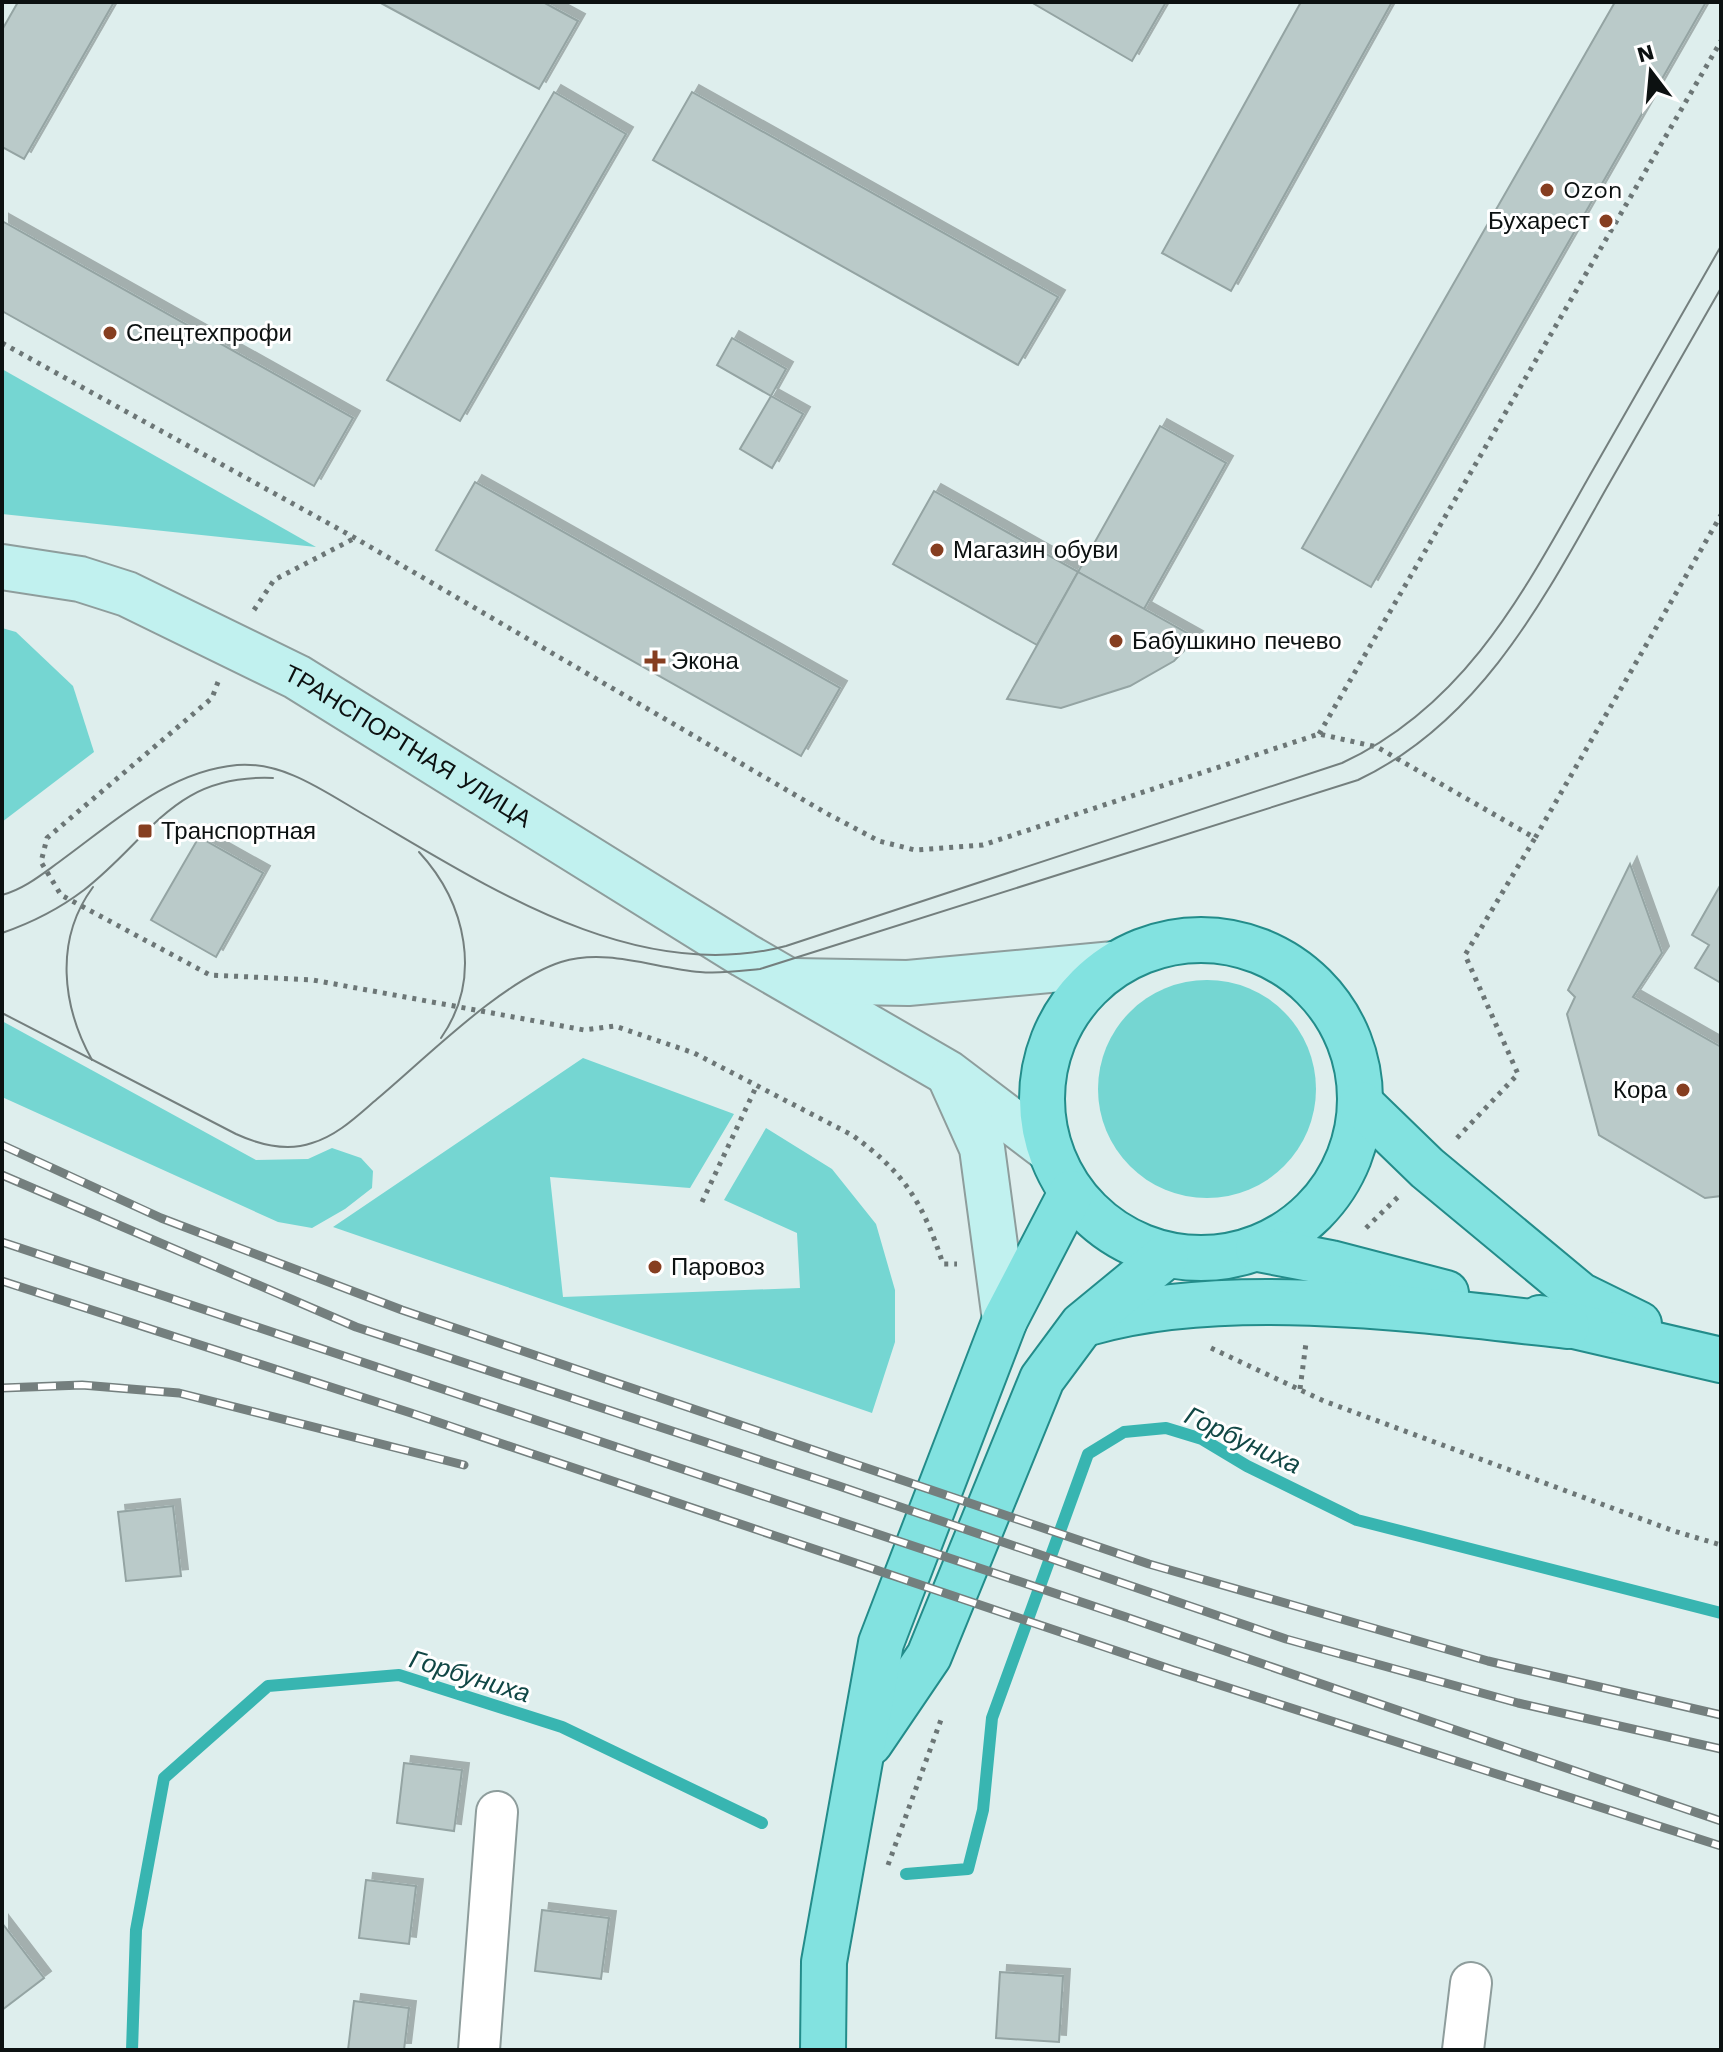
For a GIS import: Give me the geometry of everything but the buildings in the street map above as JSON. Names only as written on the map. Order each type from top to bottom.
[{"type":"main road","name":"ТРАНСПОРТНАЯ УЛИЦА","points":[[2,567],[68,576],[104,586],[297,677],[791,981],[948,1073],[1048,1149]]},
{"type":"main road","points":[[1186,940],[1224,941],[1271,955],[1312,983],[1342,1022],[1358,1068],[1361,1104],[1353,1151],[1331,1192],[1299,1226],[1258,1249],[1213,1258],[1166,1256],[1130,1243],[1097,1222],[1071,1193],[1048,1149],[1041,1097],[1050,1046],[1075,1000],[1114,964],[1149,948],[1186,940]]},
{"type":"main road","points":[[791,981],[908,983],[1114,964]]},
{"type":"main road","points":[[948,1073],[982,1148],[1005,1320]]},
{"type":"main road","points":[[1361,1104],[1427,1168],[1580,1295],[1714,1359]]},
{"type":"main road","points":[[823,2050],[824,1962],[881,1643],[1005,1320],[1071,1193]]},
{"type":"main road","points":[[1258,1249],[1331,1263],[1567,1326],[1714,1359]]},
{"type":"main road","points":[[862,1755],[929,1656],[1042,1379],[1082,1325],[1166,1256]]},
{"type":"main road","points":[[1082,1325],[1152,1308],[1311,1305],[1448,1312],[1567,1326]]},
{"type":"street","points":[[479,2050],[497,1812]]},
{"type":"street","points":[[1463,2050],[1471,1983]]},
{"type":"path","points":[[1319,734],[1721,41]]},
{"type":"path","points":[[2,343],[355,538],[826,813],[879,841],[915,850],[983,845],[1319,734],[1377,747],[1535,838],[1721,515]]},
{"type":"path","points":[[355,538],[274,580],[231,645],[212,698],[47,838],[41,862],[61,895],[210,975],[313,980],[584,1030],[615,1026],[694,1053],[852,1135],[895,1167],[928,1218],[943,1264],[999,1263]]},
{"type":"path","points":[[702,1202],[757,1085]]},
{"type":"path","points":[[1152,1308],[1172,1330],[1324,1401],[1674,1531],[1721,1545]]},
{"type":"shaded area","points":[[2,369],[316,547],[2,514]]},
{"type":"shaded area","points":[[2,628],[16,632],[73,686],[94,752],[2,822]]},
{"type":"shaded area","points":[[1207,980],[1228,982],[1249,989],[1284,1012],[1307,1047],[1314,1068],[1314,1110],[1307,1131],[1284,1166],[1249,1189],[1228,1196],[1207,1198],[1186,1196],[1165,1189],[1130,1166],[1107,1131],[1100,1110],[1098,1089],[1100,1068],[1107,1047],[1130,1012],[1165,989],[1186,982]]},
{"type":"shaded area","points":[[2,1021],[256,1160],[308,1159],[332,1148],[361,1158],[373,1171],[372,1188],[345,1209],[312,1228],[278,1222],[2,1097]]},
{"type":"shaded area","points":[[583,1058],[734,1114],[690,1188],[550,1177],[563,1297],[800,1288],[797,1233],[724,1200],[766,1128],[832,1169],[876,1224],[895,1290],[895,1342],[872,1413],[333,1227]]},
{"type":"waterway","name":"Горбуниха","points":[[906,1874],[968,1869],[983,1810],[992,1718],[1088,1454],[1124,1432],[1166,1428],[1202,1439],[1247,1466],[1357,1520],[1721,1613]]},
{"type":"waterway","name":"Горбуниха","points":[[132,2050],[136,1930],[164,1778],[268,1686],[399,1675],[562,1727],[762,1823]]},
{"type":"tram line","points":[[2,895],[32,881],[142,801],[165,788],[212,769],[255,765],[273,768],[306,781],[466,874],[569,924],[622,942],[676,953],[731,955],[786,946],[1342,763],[1387,738],[1426,708],[1491,637],[1544,555],[1721,246]]},
{"type":"tram line","points":[[2,1013],[236,1134],[273,1146],[302,1146],[321,1140],[347,1124],[490,1003],[538,972],[561,962],[596,957],[700,972],[760,969],[1358,780],[1401,755],[1439,726],[1504,655],[1558,574],[1721,288]]},
{"type":"tram line","points":[[2,933],[44,915],[84,890],[166,813],[187,798],[211,786],[239,779],[273,778]]},
{"type":"tram line","points":[[419,852],[448,894],[458,917],[463,942],[465,966],[462,991],[454,1015],[441,1038]]},
{"type":"tram line","points":[[92,1060],[74,1018],[67,973],[72,929],[93,887]]},
{"type":"railway","points":[[2,1145],[161,1218],[402,1310],[1149,1564],[1488,1661],[1721,1715]]},
{"type":"railway","points":[[2,1175],[356,1327],[839,1486],[1286,1639],[1518,1703],[1721,1749]]},
{"type":"railway","points":[[2,1242],[1126,1617],[1721,1821]]},
{"type":"railway","points":[[2,1281],[411,1413],[1173,1670],[1721,1846]]},
{"type":"railway","points":[[2,1388],[82,1385],[179,1393],[464,1465]]},
{"type":"place","name":"Ozon","points":[[1547,190]]},
{"type":"place","name":"Бухарест","points":[[1606,221]]},
{"type":"place","name":"Спецтехпрофи","points":[[110,333]]},
{"type":"place","name":"Магазин обуви","points":[[937,550]]},
{"type":"place","name":"Бабушкино печево","points":[[1116,641]]},
{"type":"place","name":"Экона","points":[[655,661]]},
{"type":"place","name":"Транспортная","points":[[145,831]]},
{"type":"place","name":"Кора","points":[[1683,1090]]},
{"type":"place","name":"Паровоз","points":[[655,1267]]}]
